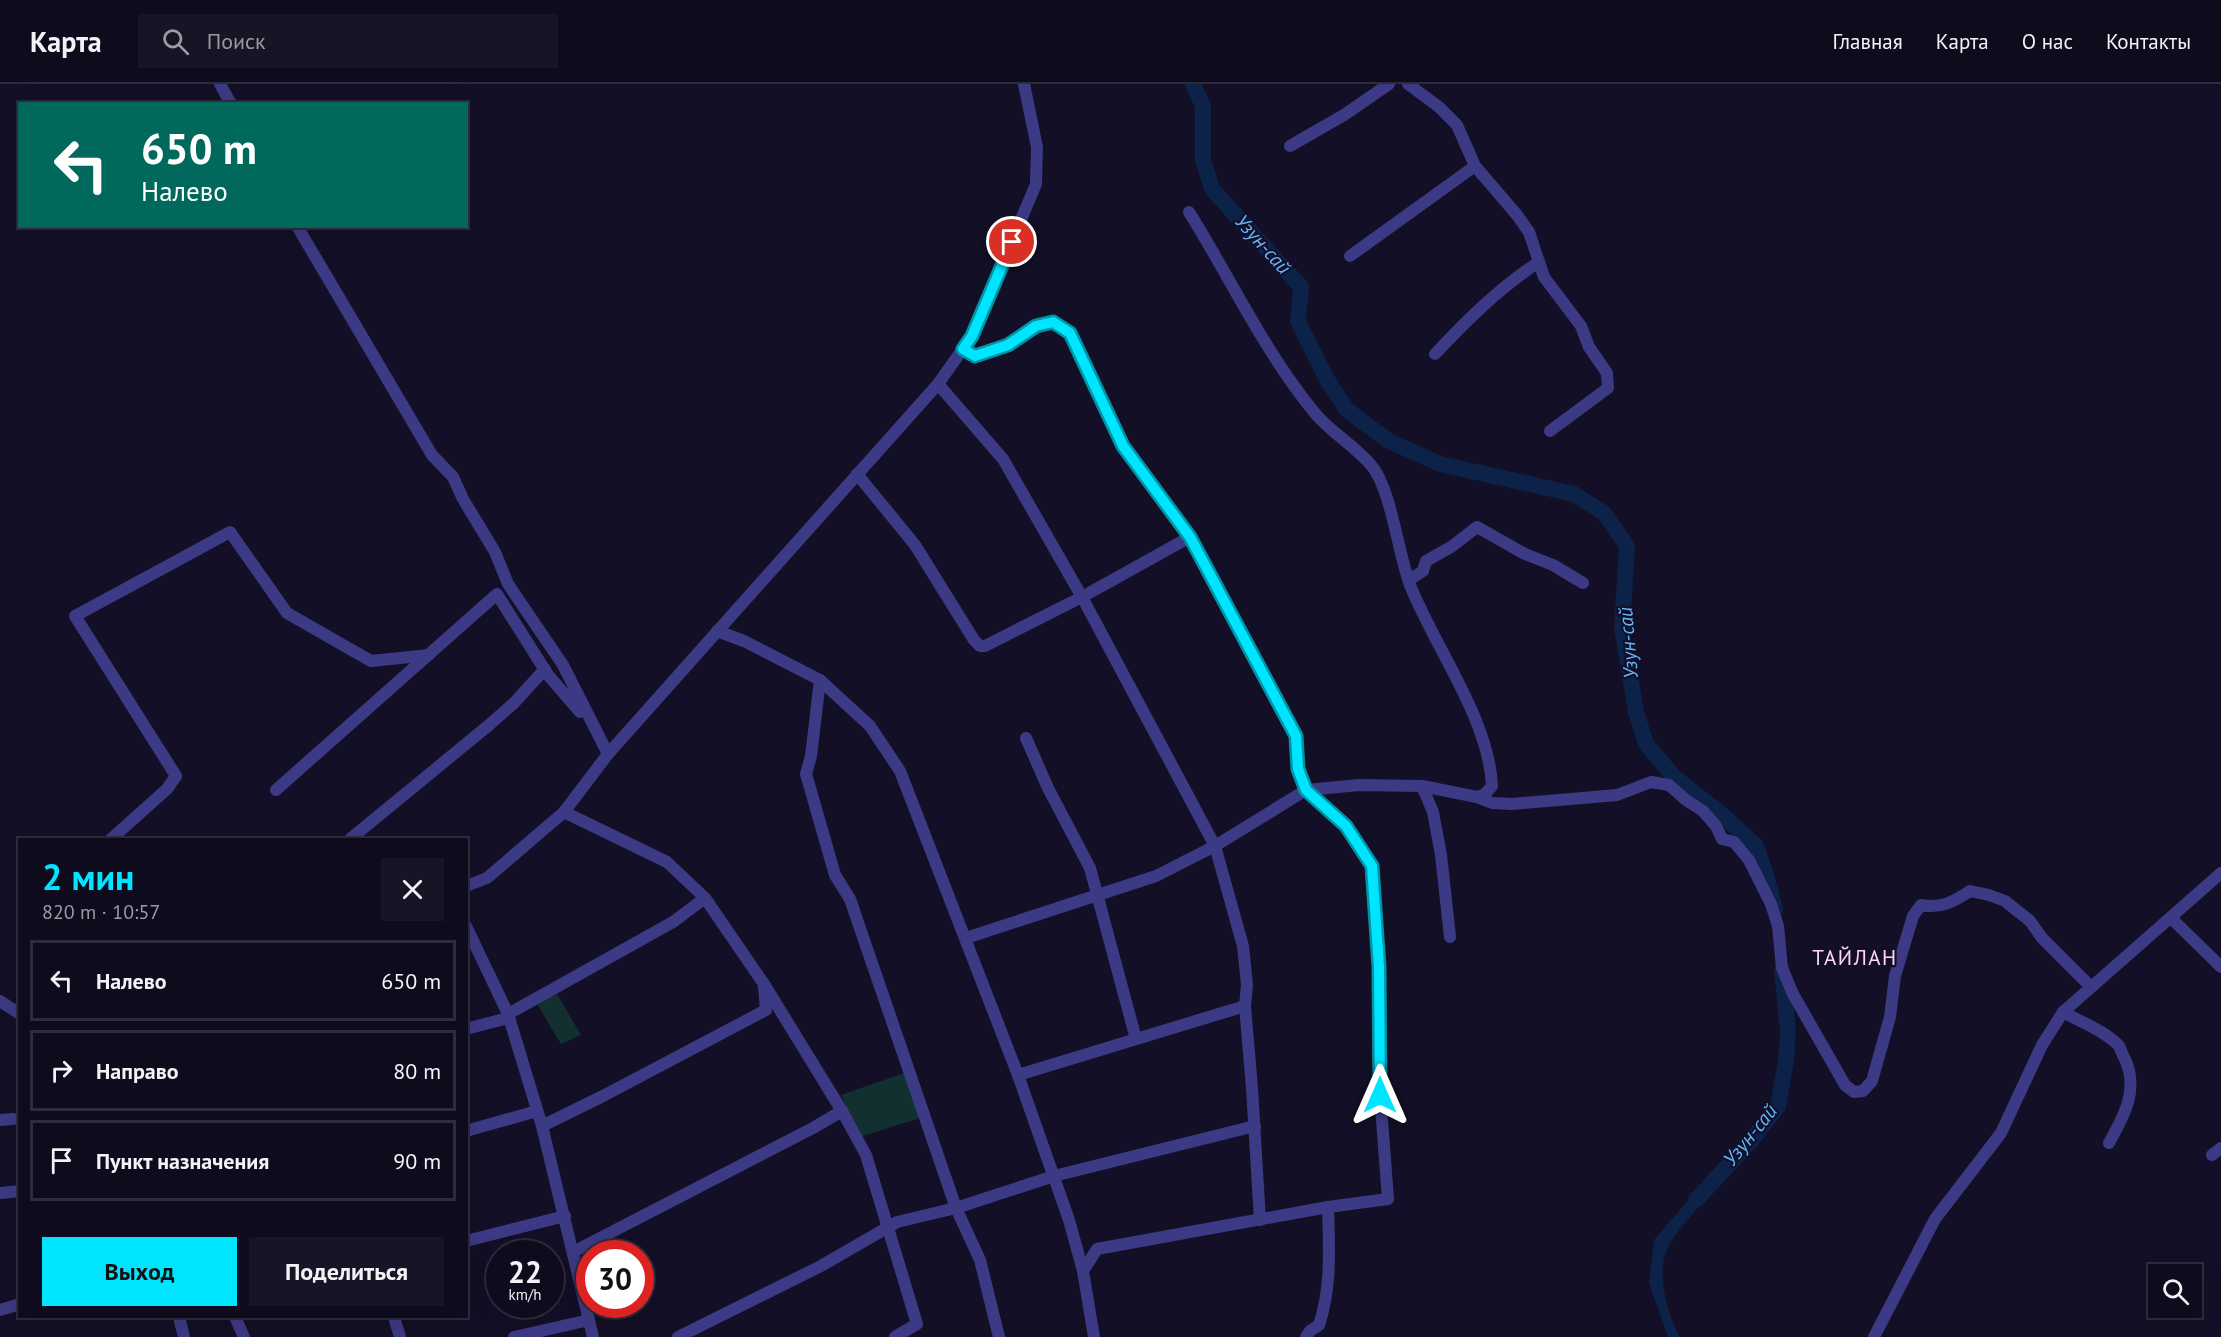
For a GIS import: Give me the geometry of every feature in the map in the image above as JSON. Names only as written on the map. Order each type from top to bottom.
[{"type":"street","points":[[220,84],[230,102]]},
{"type":"street","points":[[468,885],[487,878],[564,812],[608,754],[938,384],[963,349],[972,336],[1036,184],[1038,147],[1024,84]]},
{"type":"street","points":[[1290,146],[1344,115],[1389,84]]},
{"type":"street","points":[[1408,84],[1440,107],[1457,125],[1475,166],[1529,232],[1544,278],[1581,326],[1589,347],[1607,373],[1608,388],[1550,431]]},
{"type":"street","points":[[1350,256],[1475,166]]},
{"type":"street","points":[[1189,212],[1280,365],[1315,414],[1371,465],[1384,488],[1409,579],[1479,728],[1491,767],[1492,786],[1485,795],[1477,797]]},
{"type":"street","points":[[298,228],[432,455],[453,477],[463,499],[495,552],[508,584],[562,665],[608,754]]},
{"type":"street","points":[[1435,354],[1463,324],[1522,273],[1539,262]]},
{"type":"street","points":[[963,349],[975,356],[992,351],[1008,345],[1036,326],[1053,322],[1070,333],[1123,446],[1190,537],[1296,736],[1298,769],[1306,790],[1346,826],[1372,866],[1379,967],[1380,1095],[1388,1199],[1328,1207],[1097,1249],[1083,1271]]},
{"type":"street","points":[[938,384],[1003,459],[1082,597],[1215,846],[1243,946],[1260,1220]]},
{"type":"street","points":[[857,474],[915,544],[974,640],[980,646],[985,646],[1082,597],[1190,537]]},
{"type":"street","points":[[1409,579],[1423,571],[1426,561],[1451,547],[1477,527],[1525,554],[1553,565],[1583,583]]},
{"type":"street","points":[[112,838],[167,789],[176,776],[75,616],[230,532],[286,613],[371,661],[429,655]]},
{"type":"street","points":[[276,790],[497,594],[544,669],[593,727]]},
{"type":"street","points":[[717,631],[744,641],[820,680],[870,726],[900,771],[966,938],[1054,1176],[1083,1271],[1094,1337]]},
{"type":"street","points":[[351,838],[506,711],[544,669]]},
{"type":"street","points":[[820,680],[811,756],[806,774],[835,875],[850,899],[956,1208],[980,1260],[999,1337]]},
{"type":"street","points":[[1026,738],[1048,788],[1090,868],[1136,1039]]},
{"type":"street","points":[[966,938],[1156,876],[1215,846],[1306,790],[1359,786],[1422,786],[1477,797],[1492,803],[1512,804],[1617,795],[1651,782],[1669,785],[1703,811],[1716,826],[1722,839],[1734,842],[1749,860],[1771,904],[1778,926],[1781,964],[1793,994],[1845,1085],[1854,1092],[1863,1091],[1872,1081],[1890,1017],[1895,976],[1913,916],[1921,905],[1934,907],[1950,904],[1970,891],[2005,901],[2030,921],[2042,938],[2091,987]]},
{"type":"street","points":[[1422,786],[1433,812],[1441,855],[1450,937]]},
{"type":"street","points":[[564,812],[667,862],[705,898],[764,984],[842,1111],[866,1155],[918,1324],[895,1337]]},
{"type":"street","points":[[1874,1337],[1935,1219],[2001,1133],[2042,1045],[2062,1012],[2221,873]]},
{"type":"street","points":[[468,1028],[508,1016],[673,922],[705,898]]},
{"type":"street","points":[[2171,918],[2221,967]]},
{"type":"street","points":[[468,931],[508,1016],[542,1125],[594,1337]]},
{"type":"street","points":[[542,1125],[603,1096],[766,1010],[764,984]]},
{"type":"street","points":[[0,1001],[18,1013]]},
{"type":"street","points":[[1018,1075],[1245,1006]]},
{"type":"street","points":[[2062,1012],[2097,1030],[2119,1046],[2130,1070],[2132,1088],[2128,1108],[2109,1143]]},
{"type":"street","points":[[468,1130],[537,1111]]},
{"type":"street","points":[[573,1252],[842,1111]]},
{"type":"street","points":[[0,1120],[13,1119]]},
{"type":"street","points":[[678,1337],[821,1266],[897,1222],[956,1208],[1054,1176],[1255,1126]]},
{"type":"street","points":[[0,1193],[18,1191]]},
{"type":"street","points":[[1306,1337],[1319,1325],[1326,1304],[1329,1276],[1328,1207]]},
{"type":"street","points":[[468,1240],[565,1216]]},
{"type":"street","points":[[0,1310],[18,1305]]},
{"type":"street","points":[[179,1318],[184,1337]]},
{"type":"street","points":[[235,1318],[244,1337]]},
{"type":"street","points":[[394,1318],[400,1337]]},
{"type":"street","points":[[514,1337],[589,1320]]},
{"type":"green space","points":[[556,992],[581,1035],[561,1044],[537,1004]]},
{"type":"green space","points":[[907,1072],[923,1117],[860,1137],[841,1095]]},
{"type":"water","points":[[1707,1178],[1714,1189],[1675,1235],[1666,1252],[1663,1283],[1671,1319],[1680,1337],[1668,1337],[1649,1283],[1654,1240]]},
{"type":"waterway","name":"Узун-сай","points":[[1193,84],[1203,106],[1203,159],[1212,189],[1301,287],[1298,321],[1326,378],[1347,410],[1387,440],[1440,464],[1574,494],[1604,513],[1627,546],[1622,627],[1636,712],[1646,744],[1674,777],[1718,811],[1756,846],[1775,909]]},
{"type":"waterway","name":"Узун-сай","points":[[1696,1200],[1750,1142],[1778,1106],[1786,1061],[1788,1031],[1782,970]]},
{"type":"district","name":"ТАЙЛАН","points":[[1855,957]]},
{"type":"route","points":[[1012,242],[972,336],[963,349],[975,356],[992,351],[1008,345],[1036,326],[1053,322],[1070,333],[1123,446],[1190,537],[1296,736],[1298,769],[1306,790],[1346,826],[1372,866],[1379,967],[1380,1095]]}]
